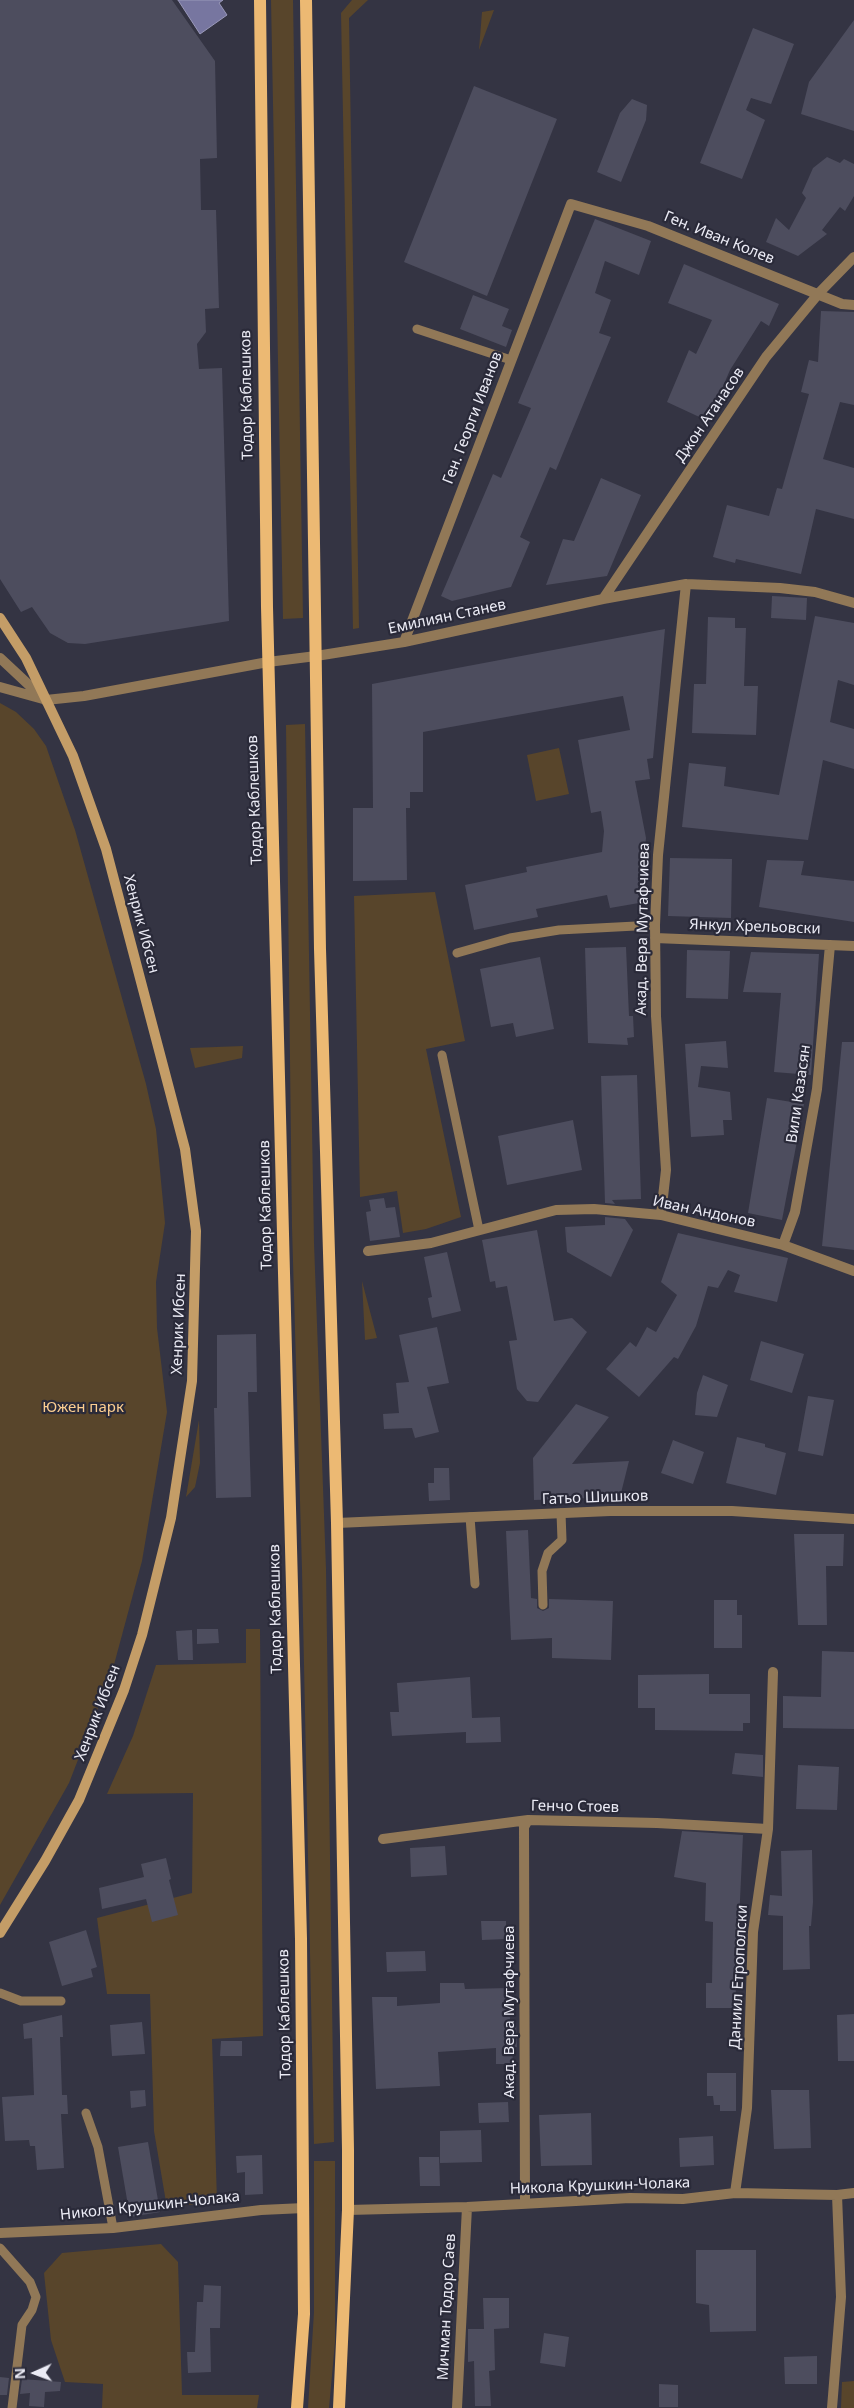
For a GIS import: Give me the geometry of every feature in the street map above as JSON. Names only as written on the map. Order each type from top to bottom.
[{"type":"main road","name":"Тодор Каблешков","points":[[260,0],[268,662],[300,1940],[304,2314],[297,2408]]},
{"type":"main road","points":[[306,0],[320,950],[337,1523],[348,2210],[339,2408]]},
{"type":"main road","name":"Хенрик Ибсен","points":[[0,618],[26,658],[73,756],[106,849],[185,1149],[196,1231],[193,1360],[183,1446],[171,1518],[142,1635],[124,1690],[79,1800],[45,1861],[0,1933]]},
{"type":"street","name":"Ген. Иван Колев","points":[[571,204],[648,226],[819,293],[842,304],[854,305]]},
{"type":"street","name":"Ген. Георги Иванов","points":[[404,642],[571,204]]},
{"type":"street","name":"Джон Атанасов","points":[[603,599],[766,358],[819,293],[854,257]]},
{"type":"street","name":"Емилиян Станев","points":[[46,700],[84,696],[268,662],[404,642],[603,599],[686,584],[780,588],[815,592],[854,602]]},
{"type":"street","name":"Акад. Вера Мутафчиева","points":[[661,1215],[666,1170],[656,1016],[655,925],[658,855],[686,584]]},
{"type":"street","name":"Хенрик Ибсен","points":[[0,658],[46,700]]},
{"type":"street","points":[[0,688],[46,700]]},
{"type":"street","name":"Янкул Хрельовски","points":[[655,938],[854,946]]},
{"type":"street","name":"Вили Казасян","points":[[783,1245],[795,1212],[817,1089],[830,945]]},
{"type":"street","name":"Иван Андонов","points":[[368,1251],[431,1243],[556,1210],[594,1209],[661,1215],[783,1245],[854,1271]]},
{"type":"street","name":"Гатьо Шишков","points":[[337,1523],[561,1513],[732,1511],[854,1519]]},
{"type":"street","name":"Даниил Етрополски","points":[[735,2193],[747,2108],[753,1932],[768,1829],[773,1672]]},
{"type":"street","name":"Акад. Вера Мутафчиева","points":[[525,2204],[524,1827],[528,1820]]},
{"type":"street","name":"Генчо Стоев","points":[[383,1840],[528,1820],[657,1823],[768,1829]]},
{"type":"street","name":"Никола Крушкин-Чолака","points":[[348,2210],[467,2207],[630,2198],[683,2199],[735,2193],[837,2195],[854,2193]]},
{"type":"street","points":[[832,2408],[841,2297],[837,2195]]},
{"type":"street","name":"Мичман Тодор Саев","points":[[457,2408],[467,2207]]},
{"type":"street","name":"Никола Крушкин-Чолака","points":[[0,2234],[113,2228],[261,2210],[304,2208]]},
{"type":"lane","points":[[417,329],[511,360]]},
{"type":"lane","points":[[457,953],[510,938],[559,930],[655,925]]},
{"type":"lane","points":[[442,1055],[479,1230]]},
{"type":"lane","points":[[543,1604],[542,1571],[548,1553],[562,1540],[561,1513]]},
{"type":"lane","points":[[470,1517],[475,1584]]},
{"type":"lane","points":[[0,1994],[21,2001],[61,2001]]},
{"type":"lane","points":[[86,2113],[98,2148],[113,2228]]},
{"type":"lane","points":[[0,2248],[30,2282],[36,2297],[32,2310],[22,2325],[12,2408]]},
{"type":"green space","points":[[271,0],[293,0],[303,618],[283,619]]},
{"type":"green space","points":[[352,0],[368,0],[349,18],[359,628],[353,629],[341,13]]},
{"type":"green space","points":[[494,10],[479,50],[482,12]]},
{"type":"green space","name":"Южен парк","points":[[0,703],[16,712],[34,729],[46,746],[75,830],[146,1084],[156,1129],[165,1223],[156,1282],[157,1328],[167,1412],[142,1561],[112,1672],[69,1783],[0,1905]]},
{"type":"green space","points":[[305,724],[314,1243],[326,1569],[334,2142],[314,2144],[302,1569],[292,1227],[286,725]]},
{"type":"green space","points":[[559,748],[569,794],[536,801],[527,755]]},
{"type":"green space","points":[[435,892],[465,1041],[426,1049],[461,1217],[426,1229],[403,1233],[397,1191],[360,1197],[354,896]]},
{"type":"green space","points":[[243,1046],[242,1058],[195,1068],[190,1048]]},
{"type":"green space","points":[[362,1281],[377,1338],[365,1340]]},
{"type":"green space","points":[[199,1420],[200,1463],[195,1487],[186,1497]]},
{"type":"green space","points":[[246,1629],[260,1629],[263,2036],[212,2039],[217,2201],[167,2208],[154,2131],[150,1994],[107,1994],[97,1918],[192,1893],[193,1793],[107,1794],[133,1736],[156,1665],[246,1663]]},
{"type":"green space","points":[[314,2161],[335,2161],[335,2342],[329,2408],[308,2408],[314,2312]]},
{"type":"green space","points":[[161,2244],[178,2262],[182,2395],[259,2395],[257,2408],[102,2408],[103,2384],[65,2382],[51,2340],[44,2273],[62,2253]]},
{"type":"green space","points":[[854,2381],[854,2408],[841,2408],[842,2382]]},
{"type":"water","points":[[178,0],[223,0],[219,3],[227,15],[200,34]]},
{"type":"building","points":[[0,0],[172,0],[215,61],[217,158],[200,159],[201,210],[216,210],[219,308],[205,309],[206,332],[197,344],[199,369],[222,368],[229,621],[85,644],[68,643],[50,633],[32,607],[21,612],[0,579]]},
{"type":"building","points":[[854,20],[854,131],[801,114],[809,82]]},
{"type":"building","points":[[753,28],[794,44],[771,104],[751,98],[746,110],[765,120],[742,179],[700,163]]},
{"type":"building","points":[[474,86],[557,119],[487,296],[404,262]]},
{"type":"building","points":[[632,99],[647,105],[646,120],[621,182],[597,172],[620,113]]},
{"type":"building","points":[[827,157],[840,163],[844,159],[854,164],[854,196],[845,211],[840,207],[822,230],[827,234],[798,256],[766,242],[776,218],[789,230],[806,198],[802,193],[813,168]]},
{"type":"building","points":[[595,219],[651,241],[639,275],[605,261],[595,293],[611,300],[599,333],[611,337],[556,470],[550,467],[520,537],[530,542],[511,587],[452,601],[441,596],[493,474],[501,478],[531,408],[518,403]]},
{"type":"building","points":[[684,264],[779,304],[769,326],[761,321],[730,370],[708,421],[667,402],[689,350],[696,354],[712,320],[668,303]]},
{"type":"building","points":[[473,295],[509,309],[502,326],[512,330],[506,347],[460,329]]},
{"type":"building","points":[[821,311],[854,312],[854,405],[840,402],[823,459],[854,468],[854,519],[816,509],[801,574],[736,559],[735,563],[713,557],[727,505],[769,516],[777,488],[782,489],[809,394],[801,392],[809,360],[818,362]]},
{"type":"building","points":[[601,478],[641,495],[607,576],[546,585],[563,539],[574,541]]},
{"type":"building","points":[[772,596],[807,598],[806,620],[771,618]]},
{"type":"building","points":[[815,616],[854,623],[854,685],[838,680],[830,722],[854,729],[854,769],[823,760],[808,840],[682,827],[689,763],[726,767],[724,786],[779,795]]},
{"type":"building","points":[[708,617],[735,618],[735,628],[746,628],[744,686],[758,686],[756,735],[692,733],[694,684],[706,684]]},
{"type":"building","points":[[665,629],[653,758],[647,759],[650,779],[635,781],[646,838],[639,903],[610,908],[607,895],[536,909],[538,917],[474,930],[465,885],[527,872],[526,867],[602,852],[604,831],[601,811],[591,813],[578,740],[630,730],[623,696],[423,732],[423,792],[410,792],[410,808],[406,808],[407,880],[353,881],[353,808],[373,808],[372,684]]},
{"type":"building","points":[[670,858],[732,859],[731,918],[668,916]]},
{"type":"building","points":[[767,860],[804,861],[801,875],[854,881],[854,922],[759,907]]},
{"type":"building","points":[[626,947],[629,1016],[633,1016],[634,1037],[627,1038],[628,1045],[588,1043],[585,948]]},
{"type":"building","points":[[687,950],[730,951],[728,999],[686,998]]},
{"type":"building","points":[[751,952],[819,954],[811,1075],[774,1072],[781,993],[743,992]]},
{"type":"building","points":[[540,957],[554,1029],[516,1037],[513,1023],[491,1027],[480,969]]},
{"type":"building","points":[[726,1041],[728,1068],[701,1066],[698,1087],[730,1092],[732,1120],[723,1120],[724,1135],[691,1137],[685,1044]]},
{"type":"building","points":[[842,1042],[854,1042],[854,1250],[822,1246]]},
{"type":"building","points":[[637,1075],[641,1199],[612,1200],[615,1204],[605,1203],[601,1076]]},
{"type":"building","points":[[767,1098],[804,1104],[782,1220],[748,1213]]},
{"type":"building","points":[[573,1120],[582,1170],[507,1185],[498,1136]]},
{"type":"building","points":[[384,1198],[386,1208],[395,1207],[400,1237],[370,1241],[366,1212],[371,1211],[369,1200]]},
{"type":"building","points":[[605,1217],[625,1219],[633,1230],[611,1277],[567,1252],[565,1227],[605,1225]]},
{"type":"building","points":[[537,1230],[554,1321],[572,1318],[587,1332],[538,1402],[527,1401],[517,1389],[509,1341],[517,1340],[507,1286],[496,1288],[495,1281],[490,1282],[482,1240]]},
{"type":"building","points":[[678,1233],[788,1258],[777,1302],[734,1292],[740,1275],[728,1270],[718,1288],[708,1286],[696,1326],[678,1359],[674,1357],[639,1397],[606,1369],[630,1342],[636,1347],[647,1327],[656,1332],[677,1295],[661,1282]]},
{"type":"building","points":[[447,1252],[461,1311],[432,1318],[428,1298],[432,1297],[424,1257]]},
{"type":"building","points":[[437,1327],[449,1383],[427,1387],[439,1432],[415,1438],[412,1428],[384,1429],[383,1414],[399,1413],[396,1383],[409,1382],[399,1335]]},
{"type":"building","points":[[256,1334],[257,1392],[248,1392],[251,1497],[216,1498],[214,1408],[217,1408],[217,1335]]},
{"type":"building","points":[[761,1341],[804,1354],[792,1393],[750,1380]]},
{"type":"building","points":[[703,1375],[728,1385],[717,1417],[695,1415],[697,1393]]},
{"type":"building","points":[[808,1396],[834,1400],[823,1456],[798,1451]]},
{"type":"building","points":[[576,1404],[609,1417],[572,1464],[629,1461],[620,1497],[534,1500],[533,1458]]},
{"type":"building","points":[[737,1437],[765,1444],[765,1447],[786,1453],[776,1495],[726,1483]]},
{"type":"building","points":[[673,1440],[704,1452],[693,1484],[661,1473]]},
{"type":"building","points":[[434,1468],[449,1468],[450,1500],[429,1501],[428,1483],[434,1483]]},
{"type":"building","points":[[528,1530],[531,1598],[537,1599],[537,1608],[543,1611],[549,1608],[549,1599],[613,1601],[611,1660],[552,1658],[552,1638],[511,1640],[506,1531]]},
{"type":"building","points":[[794,1534],[844,1534],[843,1566],[826,1566],[827,1625],[798,1625]]},
{"type":"building","points":[[714,1600],[737,1600],[737,1615],[742,1615],[742,1648],[714,1648]]},
{"type":"building","points":[[197,1629],[218,1629],[219,1643],[197,1644]]},
{"type":"building","points":[[192,1630],[193,1660],[178,1660],[176,1631]]},
{"type":"building","points":[[822,1651],[854,1652],[854,1729],[783,1728],[783,1696],[821,1697]]},
{"type":"building","points":[[709,1674],[709,1694],[750,1694],[750,1723],[743,1723],[743,1731],[655,1730],[655,1708],[638,1708],[638,1675]]},
{"type":"building","points":[[470,1677],[472,1718],[500,1717],[501,1742],[466,1743],[466,1732],[392,1736],[390,1712],[399,1712],[397,1683]]},
{"type":"building","points":[[735,1753],[763,1755],[763,1777],[732,1774]]},
{"type":"building","points":[[798,1765],[839,1767],[837,1810],[796,1809]]},
{"type":"building","points":[[682,1831],[743,1835],[735,2008],[706,2008],[706,1983],[712,1983],[713,1922],[705,1921],[706,1883],[674,1877]]},
{"type":"building","points":[[445,1846],[447,1875],[411,1877],[410,1848]]},
{"type":"building","points":[[812,1850],[813,1902],[811,1926],[809,1926],[810,1969],[783,1970],[783,1916],[768,1915],[770,1895],[782,1896],[781,1851]]},
{"type":"building","points":[[166,1858],[171,1879],[169,1880],[178,1915],[152,1922],[146,1899],[102,1909],[99,1888],[144,1877],[141,1864]]},
{"type":"building","points":[[481,1921],[506,1921],[506,1939],[482,1940]]},
{"type":"building","points":[[86,1930],[97,1967],[91,1969],[93,1977],[62,1986],[49,1942]]},
{"type":"building","points":[[425,1951],[426,1971],[387,1972],[386,1952]]},
{"type":"building","points":[[440,1983],[464,1983],[465,1989],[509,1988],[510,2021],[516,2021],[517,2047],[512,2047],[513,2064],[496,2064],[496,2048],[438,2052],[440,2086],[376,2089],[372,1997],[397,1997],[397,2006],[440,2003]]},
{"type":"building","points":[[854,2014],[854,2061],[838,2061],[837,2015]]},
{"type":"building","points":[[62,2015],[63,2037],[60,2037],[62,2095],[67,2095],[68,2114],[61,2114],[64,2168],[37,2170],[35,2146],[30,2146],[29,2140],[5,2141],[2,2097],[34,2095],[32,2038],[24,2039],[23,2024]]},
{"type":"building","points":[[142,2022],[145,2054],[112,2056],[110,2025]]},
{"type":"building","points":[[221,2041],[242,2041],[242,2056],[220,2056]]},
{"type":"building","points":[[707,2073],[736,2073],[736,2111],[720,2111],[720,2105],[714,2105],[713,2096],[707,2096]]},
{"type":"building","points":[[145,2090],[146,2106],[131,2108],[130,2091]]},
{"type":"building","points":[[771,2090],[809,2090],[811,2148],[774,2149]]},
{"type":"building","points":[[508,2102],[509,2122],[479,2123],[478,2103]]},
{"type":"building","points":[[591,2113],[592,2165],[541,2166],[539,2115]]},
{"type":"building","points":[[481,2130],[482,2162],[440,2163],[440,2131]]},
{"type":"building","points":[[713,2136],[714,2165],[680,2167],[679,2138]]},
{"type":"building","points":[[148,2142],[160,2212],[130,2217],[118,2147]]},
{"type":"building","points":[[262,2155],[263,2194],[245,2195],[245,2172],[237,2173],[236,2156]]},
{"type":"building","points":[[419,2157],[439,2157],[440,2186],[420,2186]]},
{"type":"building","points":[[696,2250],[756,2250],[756,2331],[710,2332],[709,2305],[696,2303]]},
{"type":"building","points":[[204,2285],[221,2286],[220,2328],[210,2328],[211,2372],[188,2373],[187,2352],[195,2352],[197,2302],[203,2302]]},
{"type":"building","points":[[483,2298],[509,2298],[509,2328],[494,2329],[495,2370],[489,2371],[491,2406],[475,2406],[474,2361],[468,2362],[468,2329],[484,2329]]},
{"type":"building","points":[[544,2333],[569,2337],[565,2367],[540,2363]]},
{"type":"building","points":[[817,2356],[817,2384],[785,2384],[784,2357]]},
{"type":"building","points":[[0,2377],[9,2378],[7,2395],[0,2395]]},
{"type":"building","points":[[22,2379],[61,2382],[60,2391],[45,2392],[44,2407],[29,2406],[30,2393],[20,2394]]},
{"type":"building","points":[[659,2384],[678,2385],[678,2407],[659,2407]]}]
